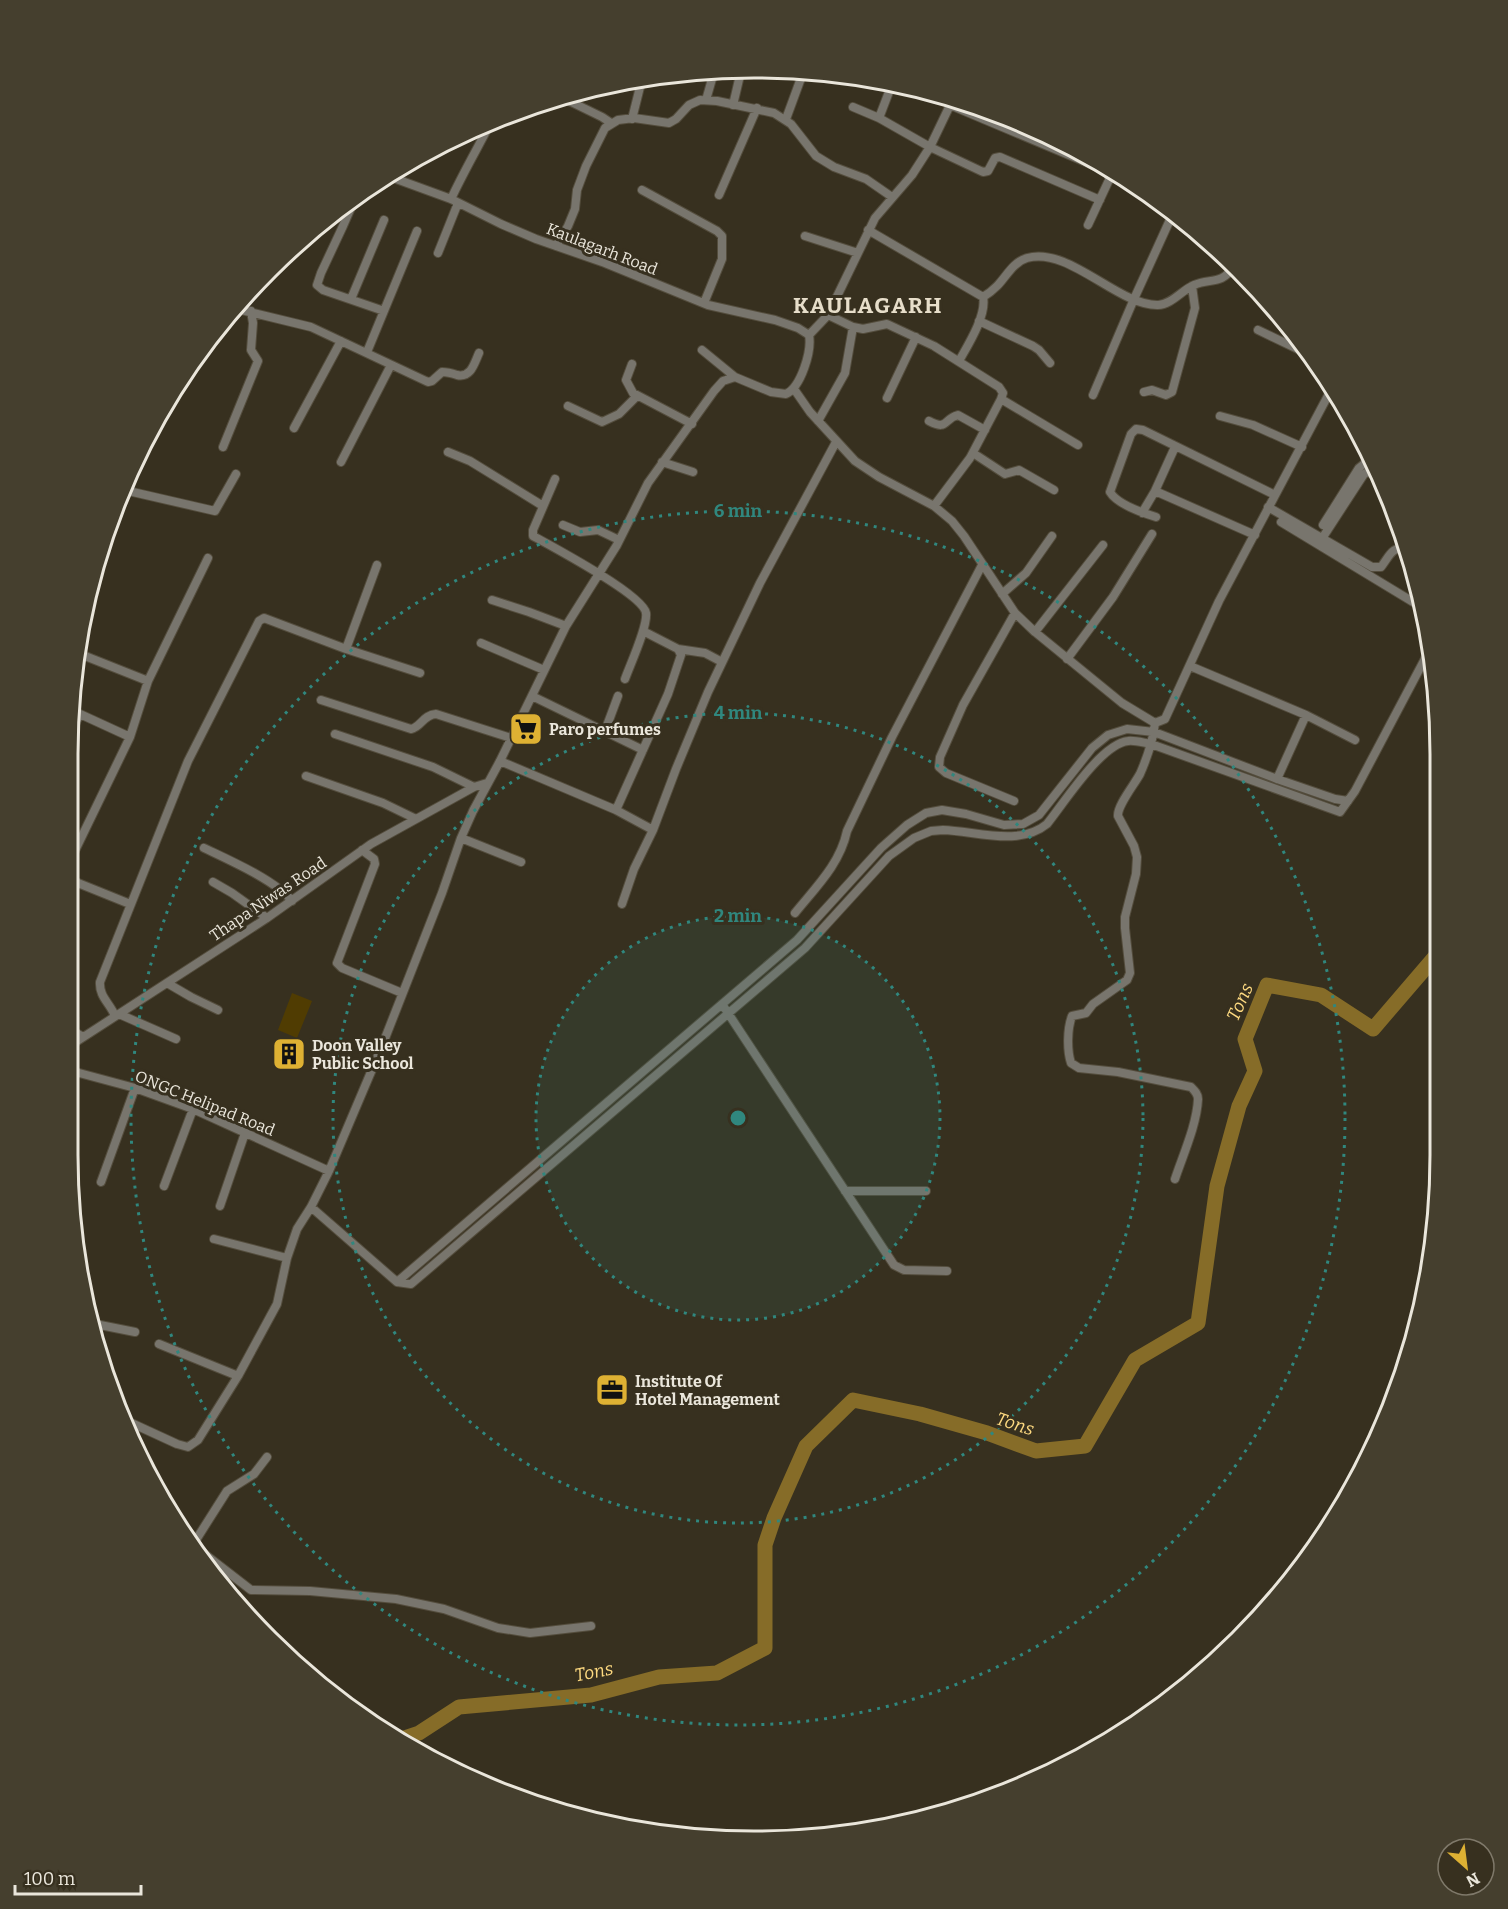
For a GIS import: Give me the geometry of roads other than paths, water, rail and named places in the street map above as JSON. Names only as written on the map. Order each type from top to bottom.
[{"type":"street","points":[[733,105],[739,78]]},
{"type":"street","points":[[706,100],[712,79]]},
{"type":"street","points":[[786,119],[801,79]]},
{"type":"street","points":[[632,119],[640,88]]},
{"type":"street","points":[[879,118],[889,92]]},
{"type":"street","points":[[555,246],[568,226],[575,209],[577,190],[586,166],[601,134],[611,123],[632,119],[669,123],[676,120],[695,102],[706,100],[757,108],[786,119],[816,156],[834,167],[866,178],[892,197]]},
{"type":"street","points":[[572,103],[611,123]]},
{"type":"street","points":[[853,107],[879,118],[930,147],[986,172],[995,158],[1000,157],[1100,200]]},
{"type":"street","points":[[702,350],[735,377],[777,394],[786,394],[794,389],[802,375],[807,357],[809,335],[828,315],[868,230],[875,218],[912,175],[930,147],[949,107]]},
{"type":"street","points":[[719,195],[757,108]]},
{"type":"street","points":[[1008,127],[1026,135]]},
{"type":"street","points":[[438,253],[470,159],[485,134]]},
{"type":"street","points":[[1088,225],[1109,179]]},
{"type":"street","name":"Kaulagarh Road","points":[[398,180],[455,201],[501,224],[555,246],[704,303],[775,320],[798,328],[809,335]]},
{"type":"street","points":[[642,190],[717,231],[722,236],[722,259],[704,303]]},
{"type":"street","points":[[349,213],[317,285],[323,290],[384,311]]},
{"type":"street","points":[[351,299],[384,220]]},
{"type":"street","points":[[1093,395],[1170,221]]},
{"type":"street","points":[[868,230],[983,297]]},
{"type":"street","points":[[367,352],[417,231]]},
{"type":"street","points":[[805,236],[858,253]]},
{"type":"street","points":[[983,297],[997,286],[1019,262],[1025,258],[1039,256],[1058,260],[1134,299],[1156,305],[1161,305],[1192,286],[1223,278],[1228,272]]},
{"type":"street","points":[[1144,392],[1152,390],[1166,394],[1172,392],[1195,308],[1192,286]]},
{"type":"street","points":[[959,361],[979,321],[983,297]]},
{"type":"street","points":[[244,310],[310,327],[428,382],[442,372],[467,374],[471,371],[479,353]]},
{"type":"street","points":[[223,447],[258,361],[251,350],[253,323],[251,311]]},
{"type":"street","points":[[828,315],[853,327],[863,329],[887,324],[959,361],[999,387],[1003,393],[973,453],[934,506]]},
{"type":"street","points":[[979,321],[1033,346],[1050,363]]},
{"type":"street","points":[[818,421],[845,373],[853,327]]},
{"type":"street","points":[[1258,330],[1294,347]]},
{"type":"street","points":[[887,398],[916,337]]},
{"type":"street","points":[[294,428],[341,341]]},
{"type":"street","points":[[632,364],[627,383],[633,393],[692,424]]},
{"type":"street","points":[[341,462],[391,365]]},
{"type":"street","points":[[134,1424],[188,1447],[198,1440],[238,1376],[277,1304],[287,1258],[297,1229],[329,1171],[382,1046],[461,838],[487,783],[512,738],[566,626],[619,540],[639,499],[662,462],[723,381],[735,377]]},
{"type":"street","points":[[794,389],[818,421],[855,461],[934,506],[958,529],[1015,613],[1035,632],[1154,728],[1277,779],[1335,799],[1348,801]]},
{"type":"street","points":[[568,406],[602,422],[620,414],[637,396]]},
{"type":"street","points":[[397,1282],[797,940],[881,848],[907,825],[926,813],[942,810],[1004,825],[1023,824],[1039,815],[1092,748],[1108,735],[1127,729],[1154,728],[1165,719],[1219,602],[1327,397]]},
{"type":"street","points":[[1001,399],[1078,445]]},
{"type":"street","points":[[929,421],[941,426],[945,425],[954,415],[958,415],[985,430]]},
{"type":"street","points":[[1220,416],[1253,425],[1302,447]]},
{"type":"street","points":[[1156,518],[1142,513],[1114,497],[1110,492],[1131,434],[1136,429],[1275,495]]},
{"type":"street","points":[[622,904],[634,869],[653,830],[694,724],[722,662],[760,583],[836,442]]},
{"type":"street","points":[[1142,513],[1175,447]]},
{"type":"street","points":[[448,452],[470,461],[543,506]]},
{"type":"street","points":[[973,453],[1005,474],[1019,470],[1054,490]]},
{"type":"street","points":[[662,462],[693,472]]},
{"type":"street","points":[[1323,525],[1359,468],[1364,464]]},
{"type":"street","points":[[1323,537],[1364,474],[1368,472]]},
{"type":"street","points":[[131,492],[215,512],[236,474]]},
{"type":"street","points":[[555,479],[533,530],[534,536],[599,574],[643,605],[647,615],[625,679]]},
{"type":"street","points":[[1155,491],[1255,535]]},
{"type":"street","points":[[1268,507],[1377,568],[1383,564],[1392,550],[1398,549]]},
{"type":"street","points":[[1281,522],[1412,602]]},
{"type":"street","points":[[562,525],[580,532],[597,530],[619,540]]},
{"type":"street","points":[[1067,658],[1113,597],[1152,534]]},
{"type":"street","points":[[1002,594],[1026,573],[1052,536]]},
{"type":"street","points":[[1035,632],[1103,545]]},
{"type":"street","points":[[78,844],[130,737],[147,681],[208,558]]},
{"type":"street","points":[[346,649],[377,565]]},
{"type":"street","points":[[795,913],[834,866],[844,848],[847,831],[888,745],[982,565]]},
{"type":"street","points":[[492,600],[566,626]]},
{"type":"street","points":[[1014,801],[946,773],[939,767],[939,762],[963,705],[1015,613]]},
{"type":"street","points":[[176,1040],[117,1015],[101,995],[99,985],[188,761],[259,621],[264,618],[346,649],[420,673]]},
{"type":"street","points":[[643,631],[678,649],[705,653],[722,662]]},
{"type":"street","points":[[481,643],[544,670]]},
{"type":"street","points":[[616,810],[677,673],[681,655],[678,649]]},
{"type":"street","points":[[86,656],[147,681]]},
{"type":"street","points":[[311,1207],[397,1282],[411,1284],[805,948],[889,856],[914,838],[931,831],[943,830],[1014,837],[1038,831],[1047,824],[1100,756],[1113,746],[1128,741],[1151,744],[1338,812],[1348,801],[1423,662]]},
{"type":"street","points":[[1190,666],[1306,715],[1354,740]]},
{"type":"street","points":[[532,696],[643,750]]},
{"type":"street","points":[[605,731],[618,696]]},
{"type":"street","points":[[321,700],[411,729],[417,727],[424,718],[436,714],[512,738]]},
{"type":"street","points":[[79,715],[130,737]]},
{"type":"street","points":[[1277,779],[1306,715]]},
{"type":"street","points":[[1154,728],[1151,744],[1139,775],[1118,812],[1137,857],[1136,874],[1125,917],[1130,973],[1127,980],[1093,1004],[1086,1013],[1072,1016],[1069,1057],[1071,1064],[1079,1068],[1118,1072],[1191,1087],[1195,1090],[1198,1098],[1192,1126],[1175,1179]]},
{"type":"street","points":[[335,734],[433,767],[474,787]]},
{"type":"street","points":[[500,761],[616,810],[653,830]]},
{"type":"street","points":[[306,776],[383,803],[416,819]]},
{"type":"street","name":"Thapa Niwas Road","points":[[78,1041],[267,918],[362,850],[474,787],[487,783]]},
{"type":"street","points":[[461,838],[521,862]]},
{"type":"street","points":[[204,848],[273,884],[292,901]]},
{"type":"street","points":[[362,850],[374,859],[375,864],[337,963],[342,968],[402,993]]},
{"type":"street","points":[[213,882],[267,918]]},
{"type":"street","points":[[78,883],[130,904]]},
{"type":"street","points":[[167,983],[218,1010]]},
{"type":"street","points":[[722,1004],[894,1264],[904,1270],[947,1271]]},
{"type":"street","points":[[78,1034],[84,1037]]},
{"type":"street","points":[[646,1069],[654,1078]]},
{"type":"street","name":"ONGC Helipad Road","points":[[78,1073],[135,1088],[193,1110],[329,1171]]},
{"type":"street","points":[[101,1182],[135,1088]]},
{"type":"street","points":[[164,1186],[193,1110]]},
{"type":"street","points":[[220,1206],[245,1133]]},
{"type":"street","points":[[845,1191],[926,1191]]},
{"type":"street","points":[[488,1204],[495,1212]]},
{"type":"street","points":[[214,1239],[287,1258]]},
{"type":"street","points":[[100,1325],[135,1332]]},
{"type":"street","points":[[159,1344],[238,1376]]},
{"type":"street","points":[[197,1539],[227,1491],[254,1474],[267,1457]]},
{"type":"street","points":[[213,1561],[252,1590],[310,1591],[396,1599],[444,1609],[498,1628],[530,1633],[591,1626]]},
{"type":"waterway","name":"Tons","points":[[410,1736],[419,1733],[459,1707],[591,1695],[659,1677],[717,1673],[765,1648],[765,1545],[774,1518],[806,1446],[853,1400],[920,1414],[987,1433],[1036,1451],[1085,1446],[1135,1360],[1198,1323],[1217,1186],[1239,1106],[1255,1071],[1245,1039],[1267,985],[1321,995],[1373,1029],[1430,963]]},
{"type":"place","name":"Paro perfumes","points":[[526,729]]},
{"type":"place","name":"Doon Valley Public School","points":[[289,1054]]},
{"type":"place","name":"Institute Of Hotel Management","points":[[612,1390]]},
{"type":"district","name":"KAULAGARH","points":[[868,305]]}]
